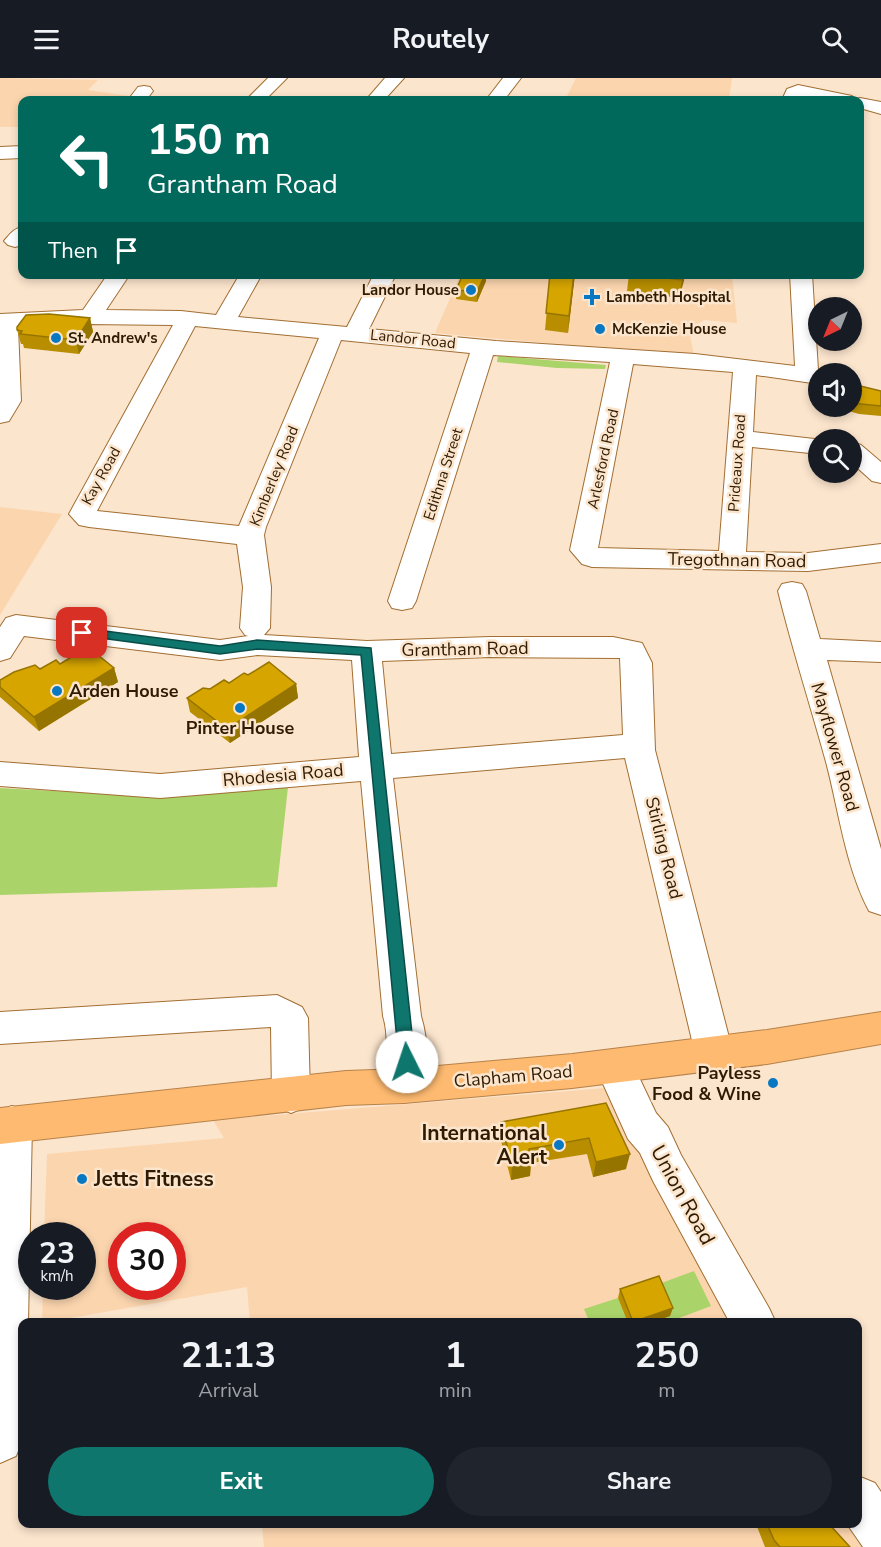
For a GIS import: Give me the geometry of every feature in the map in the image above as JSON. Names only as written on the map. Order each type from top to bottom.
[{"type":"highway","name":"Clapham Road","points":[[6,1125],[346,1088],[404,1086],[614,1066],[767,1047],[881,1028]]},
{"type":"street","points":[[259,96],[278,78]]},
{"type":"street","points":[[379,96],[395,78]]},
{"type":"street","points":[[498,96],[512,78]]},
{"type":"street","points":[[792,96],[798,90],[827,96]]},
{"type":"street","points":[[864,105],[881,108]]},
{"type":"street","points":[[0,153],[18,152]]},
{"type":"street","points":[[90,317],[116,279]]},
{"type":"street","points":[[223,322],[248,279]]},
{"type":"street","name":"Kimberley Road","points":[[255,628],[257,587],[250,535],[256,513],[344,332],[381,279]]},
{"type":"street","points":[[801,279],[808,366]]},
{"type":"street","name":"Landor Road","points":[[3,321],[90,317],[223,322],[484,346],[745,366],[808,375]]},
{"type":"street","name":"Kay Road","points":[[187,320],[82,514],[89,519],[228,535],[250,535]]},
{"type":"street","points":[[0,416],[9,401],[3,321]]},
{"type":"street","name":"Edithna Street","points":[[402,601],[484,346]]},
{"type":"street","name":"Arlesford Road","points":[[592,558],[586,555],[584,550],[623,356]]},
{"type":"street","name":"Prideaux Road","points":[[732,561],[745,366]]},
{"type":"street","points":[[739,438],[808,445]]},
{"type":"street","points":[[862,459],[881,475]]},
{"type":"street","name":"Tregothnan Road","points":[[592,558],[822,561],[881,553]]},
{"type":"street","name":"Mayflower Road","points":[[792,591],[807,649],[837,743],[858,833],[881,901]]},
{"type":"street","name":"Grantham Road","points":[[0,651],[16,625],[220,650],[257,645],[367,651],[488,647],[622,648]]},
{"type":"street","name":"Stirling Road","points":[[622,648],[632,650],[638,663],[638,744],[714,1053]]},
{"type":"street","points":[[807,649],[881,652]]},
{"type":"street","points":[[367,651],[405,1034],[407,1062],[404,1086]]},
{"type":"street","name":"Rhodesia Road","points":[[0,774],[160,786],[638,744]]},
{"type":"street","points":[[0,1028],[277,1011],[290,1018],[291,1095]]},
{"type":"street","name":"Union Road","points":[[614,1066],[642,1126],[654,1140],[667,1168],[751,1318]]},
{"type":"street","points":[[0,1440],[9,1257],[6,1125]]},
{"type":"street","points":[[862,1505],[881,1531]]},
{"type":"shaded area","points":[[0,78],[98,80],[88,90],[129,96],[18,96],[18,127],[0,127]]},
{"type":"shaded area","points":[[576,78],[732,78],[730,96],[567,96]]},
{"type":"shaded area","name":"Lambeth Hospital","points":[[458,279],[732,279],[737,323],[704,320],[689,330],[694,356],[435,333]]},
{"type":"shaded area","points":[[0,507],[62,514],[0,615]]},
{"type":"shaded area","points":[[617,1087],[738,1318],[250,1318],[247,1287],[186,1298],[186,1222],[108,1222],[108,1300],[173,1300],[70,1318],[42,1318],[43,1300],[96,1300],[96,1222],[45,1222],[47,1154],[224,1138],[213,1120]]},
{"type":"shaded area","points":[[262,1528],[855,1528],[871,1547],[264,1547]]},
{"type":"green space","points":[[498,356],[606,365],[605,369],[557,368],[497,362]]},
{"type":"green space","points":[[288,787],[277,887],[0,895],[0,788],[163,797]]},
{"type":"green space","points":[[694,1271],[711,1306],[679,1318],[664,1318],[670,1316],[656,1285]]},
{"type":"green space","points":[[618,1298],[626,1318],[588,1318],[584,1309]]},
{"type":"building","points":[[461,279],[483,279],[477,292],[456,290]]},
{"type":"building","points":[[549,279],[573,279],[569,316],[546,313]]},
{"type":"building","points":[[49,314],[90,318],[76,340],[20,334],[22,331],[17,330],[26,315]]},
{"type":"building","points":[[862,386],[881,391],[881,406],[862,404]]},
{"type":"building","points":[[88,647],[114,668],[34,717],[0,687],[0,680],[14,672],[35,665],[40,669],[56,660],[60,664]]},
{"type":"building","points":[[269,662],[296,684],[227,729],[187,698],[203,688],[210,689],[224,680],[229,683],[244,673],[248,675]]},
{"type":"building","points":[[606,1103],[630,1154],[596,1162],[589,1138],[529,1149],[531,1161],[512,1165],[501,1122]]},
{"type":"building","points":[[659,1276],[673,1308],[644,1318],[631,1318],[620,1289]]},
{"type":"building","points":[[769,1528],[833,1528],[850,1547],[780,1547]]},
{"type":"place","name":"Landor House","points":[[471,290]]},
{"type":"place","name":"Lambeth Hospital","points":[[592,297]]},
{"type":"place","name":"McKenzie House","points":[[600,329]]},
{"type":"place","name":"St. Andrew's","points":[[56,338]]},
{"type":"place","name":"Arden House","points":[[57,691]]},
{"type":"place","name":"Pinter House","points":[[240,708]]},
{"type":"place","name":"Payless Food & Wine","points":[[773,1083]]},
{"type":"place","name":"International Alert","points":[[559,1145]]},
{"type":"place","name":"Jetts Fitness","points":[[82,1179]]},
{"type":"route","points":[[82,633],[220,650],[257,645],[367,651],[369,698],[386,841],[407,1062]]}]
